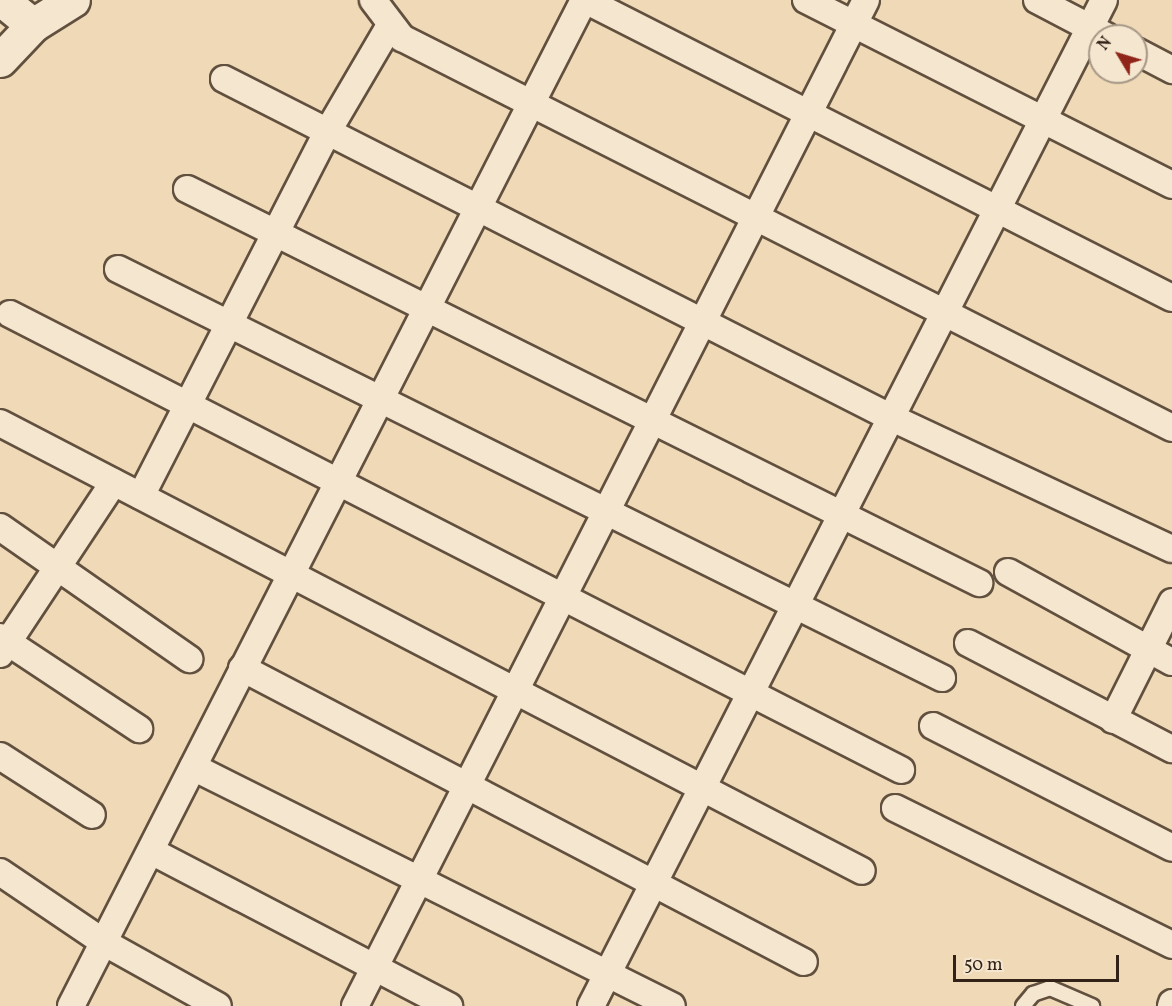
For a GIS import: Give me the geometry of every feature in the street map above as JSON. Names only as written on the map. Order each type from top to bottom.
[{"type":"street","points":[[1,58],[33,25],[73,0]]},
{"type":"street","points":[[374,0],[389,27],[530,103],[945,311],[1172,428]]},
{"type":"street","points":[[71,1006],[153,852],[335,481],[382,396],[584,0],[810,111],[1172,298]]},
{"type":"street","points":[[806,0],[1172,185]]},
{"type":"street","points":[[355,1006],[418,877],[563,597],[700,320],[757,218],[866,0]]},
{"type":"street","points":[[1037,0],[1088,27]]},
{"type":"street","points":[[1100,24],[1104,0]]},
{"type":"street","points":[[5,4],[33,25]]},
{"type":"street","points":[[141,496],[328,131],[389,27]]},
{"type":"street","points":[[591,1006],[1043,120],[1088,48]]},
{"type":"street","points":[[1148,57],[1172,70]]},
{"type":"street","points":[[224,79],[890,417],[1172,549]]},
{"type":"street","points":[[187,189],[428,306],[979,583]]},
{"type":"street","points":[[118,269],[382,396],[606,511],[942,678]]},
{"type":"street","points":[[10,314],[901,770]]},
{"type":"street","points":[[0,423],[862,871]]},
{"type":"street","points":[[114,482],[58,568],[3,644],[139,729]]},
{"type":"street","points":[[0,527],[189,660]]},
{"type":"street","points":[[1008,572],[1172,662]]},
{"type":"street","points":[[1113,720],[1172,602]]},
{"type":"street","points":[[968,643],[1172,749]]},
{"type":"street","points":[[242,668],[465,789],[804,962]]},
{"type":"street","points":[[933,726],[1172,848]]},
{"type":"street","points":[[0,756],[92,815]]},
{"type":"street","points":[[194,767],[672,1006]]},
{"type":"street","points":[[895,808],[1172,945]]},
{"type":"street","points":[[153,852],[448,1006]]},
{"type":"street","points":[[0,872],[105,943],[218,1006]]},
{"type":"lane","points":[[1023,1006],[1033,994],[1050,988],[1092,1006]]}]
